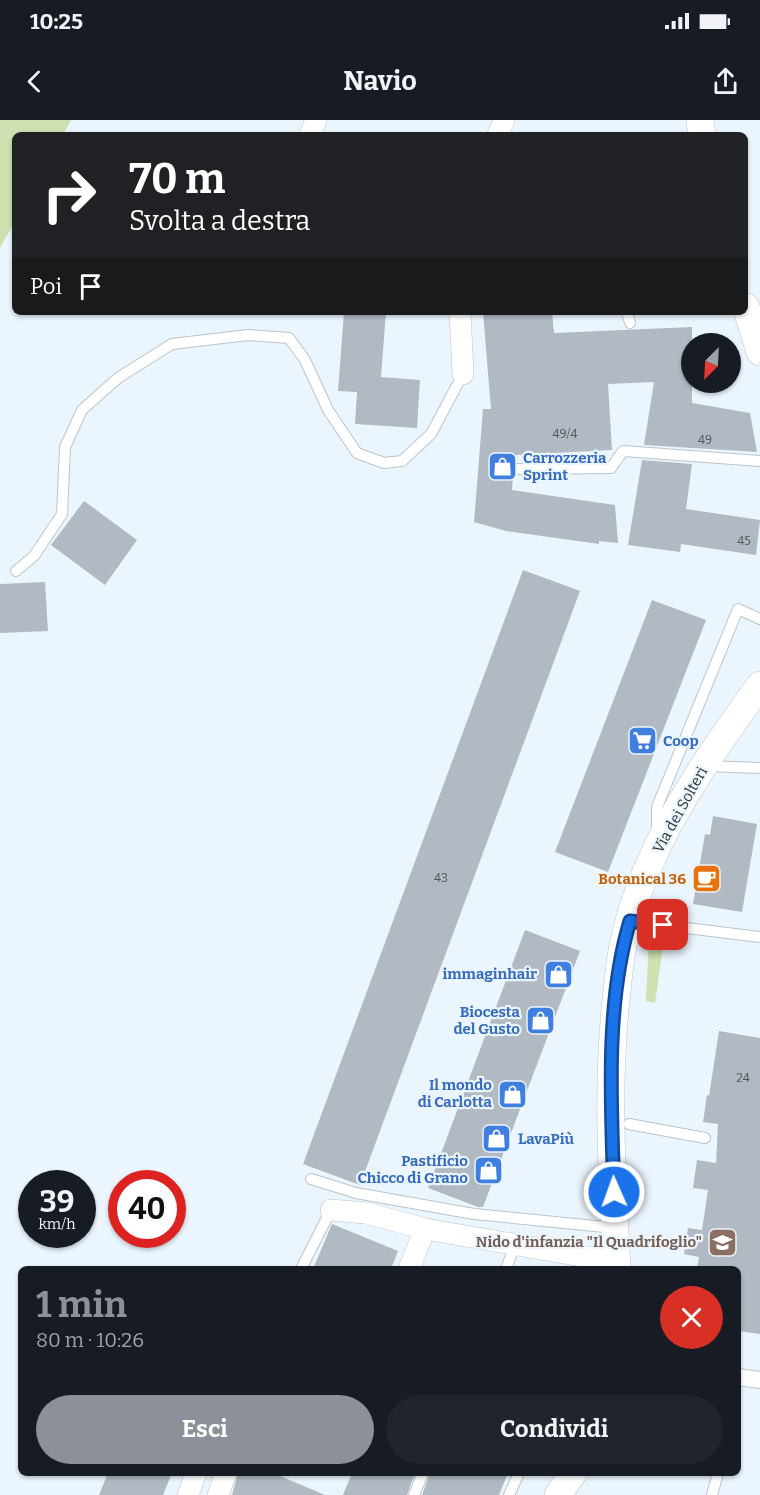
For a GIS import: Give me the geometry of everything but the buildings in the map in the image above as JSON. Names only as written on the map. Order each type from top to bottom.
[{"type":"street","points":[[748,313],[760,351]]},
{"type":"street","points":[[460,315],[463,374]]},
{"type":"street","name":"Via dei Solteri","points":[[617,1266],[612,1054],[623,942],[638,893],[658,847],[685,795],[760,685]]},
{"type":"street","points":[[332,1210],[366,1213],[425,1229],[515,1245],[588,1263],[617,1266]]},
{"type":"street","points":[[409,1266],[425,1229]]},
{"type":"street","points":[[741,1377],[760,1380]]},
{"type":"street","points":[[188,1495],[195,1476]]},
{"type":"street","points":[[218,1495],[225,1476]]},
{"type":"street","points":[[558,1495],[571,1476]]},
{"type":"lane","points":[[16,571],[34,556],[62,514],[65,447],[82,410],[118,378],[172,344],[248,334],[289,338],[305,360],[328,410],[357,453],[384,463],[402,461],[431,434],[463,374]]},
{"type":"lane","points":[[517,470],[611,468],[623,451],[760,461]]},
{"type":"lane","points":[[658,847],[657,807],[738,609],[760,619]]},
{"type":"lane","points":[[705,765],[760,768]]},
{"type":"lane","points":[[630,921],[760,937]]},
{"type":"lane","points":[[629,1125],[705,1138]]},
{"type":"lane","points":[[311,1179],[356,1193],[474,1214],[616,1228]]},
{"type":"lane","points":[[304,1266],[332,1210]]},
{"type":"lane","points":[[507,1266],[515,1245]]},
{"type":"lane","points":[[414,1495],[422,1476]]},
{"type":"lane","points":[[509,1495],[518,1476]]},
{"type":"lane","points":[[712,1495],[717,1476]]},
{"type":"green space","points":[[0,120],[71,120],[65,132],[12,132],[12,226],[0,248]]},
{"type":"green space","points":[[649,937],[664,939],[655,1003],[646,1001]]},
{"type":"place","name":"Carrozzeria Sprint","points":[[502,467]]},
{"type":"place","name":"Coop","points":[[642,741]]},
{"type":"place","name":"Botanical 36","points":[[707,879]]},
{"type":"place","name":"immaginhair","points":[[558,974]]},
{"type":"place","name":"Biocesta del Gusto","points":[[541,1021]]},
{"type":"place","name":"Il mondo di Carlotta","points":[[513,1094]]},
{"type":"place","name":"LavaPiù","points":[[497,1139]]},
{"type":"place","name":"Pastificio Chicco di Grano","points":[[489,1170]]},
{"type":"place","name":"Nido d'infanzia \"Il Quadrifoglio\"","points":[[723,1242]]},
{"type":"route","points":[[614,1192],[612,1054],[623,942],[630,921],[663,925]]}]
